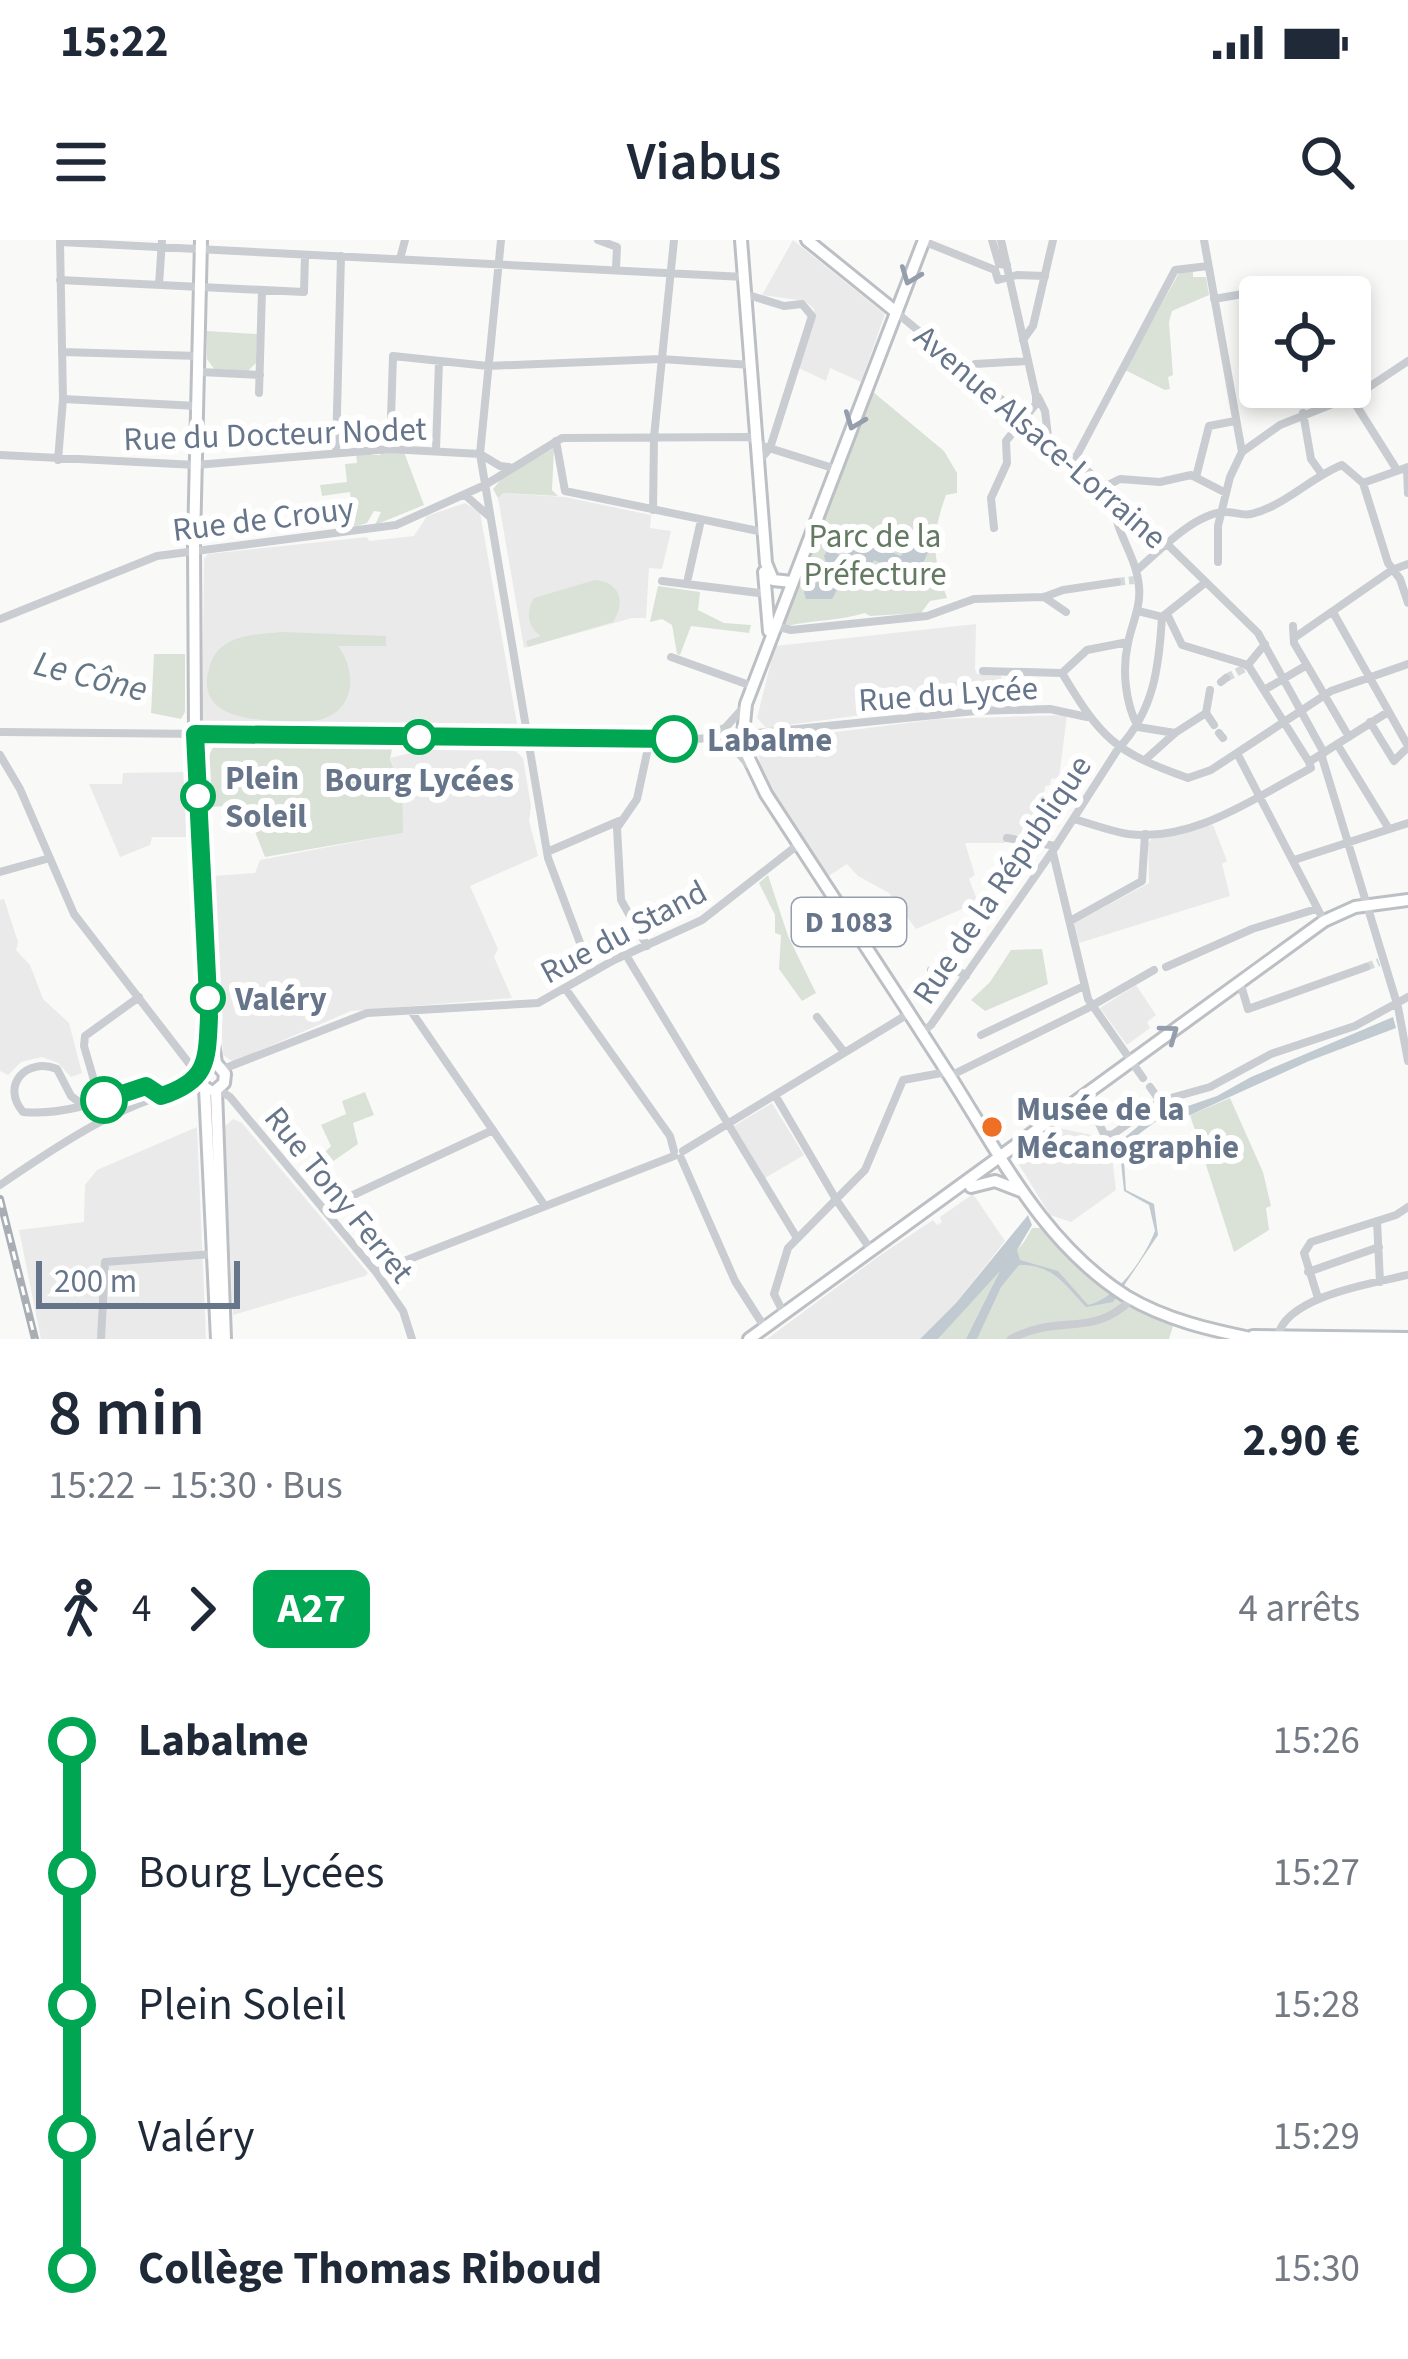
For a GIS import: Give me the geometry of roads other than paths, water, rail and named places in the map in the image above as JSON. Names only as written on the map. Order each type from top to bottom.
[{"type":"main road","name":"D 1083","points":[[741,240],[763,532],[766,644]]},
{"type":"main road","name":"Avenue Alsace-Lorraine","points":[[807,240],[896,312]]},
{"type":"main road","points":[[775,626],[923,240]]},
{"type":"main road","points":[[206,245],[200,287],[194,549],[195,734],[209,1017],[213,1254],[221,1339]]},
{"type":"main road","name":"D 1083","points":[[763,532],[770,578],[792,582]]},
{"type":"main road","name":"D 1083","points":[[775,626],[746,704],[741,736],[750,767],[1033,1208],[1071,1252],[1132,1299],[1181,1321],[1256,1339]]},
{"type":"main road","points":[[749,1339],[1324,921],[1366,905],[1408,900]]},
{"type":"main road","points":[[210,1077],[227,1324],[221,1339]]},
{"type":"main road","points":[[931,1210],[984,1181],[1004,1183],[1024,1193]]},
{"type":"main road","name":"D 1083","points":[[1238,1337],[1408,1338]]},
{"type":"street","points":[[400,259],[405,240]]},
{"type":"street","points":[[502,240],[480,454],[547,852],[591,972]]},
{"type":"street","points":[[598,240],[617,247],[616,268]]},
{"type":"street","points":[[653,510],[654,436],[674,240]]},
{"type":"street","points":[[923,240],[995,270],[998,280],[1045,276]]},
{"type":"street","points":[[997,240],[1048,436]]},
{"type":"street","points":[[1024,340],[1035,317],[1053,240]]},
{"type":"street","points":[[1204,240],[1242,452],[1215,539],[1217,562]]},
{"type":"street","points":[[58,460],[63,399],[60,242],[206,245],[305,255],[744,277]]},
{"type":"street","points":[[159,285],[162,244]]},
{"type":"street","points":[[60,280],[304,292],[305,255]]},
{"type":"street","points":[[336,452],[341,256]]},
{"type":"street","points":[[1075,459],[1175,270],[1208,266]]},
{"type":"street","points":[[259,393],[262,290]]},
{"type":"street","points":[[745,294],[784,306],[802,304],[812,316],[770,448],[757,464]]},
{"type":"street","points":[[1214,299],[1239,295]]},
{"type":"street","name":"Avenue Alsace-Lorraine","points":[[896,312],[1119,497],[1265,644],[1322,753],[1397,1004],[1408,1061]]},
{"type":"street","points":[[62,352],[200,356]]},
{"type":"street","points":[[390,448],[393,356],[488,366],[661,358],[751,364]]},
{"type":"street","points":[[436,451],[439,361]]},
{"type":"street","points":[[968,370],[975,364],[1028,361]]},
{"type":"street","points":[[1371,384],[1408,361]]},
{"type":"street","points":[[200,372],[260,375]]},
{"type":"street","points":[[994,528],[991,498],[1007,463],[1006,441],[1036,396]]},
{"type":"street","points":[[63,399],[199,406]]},
{"type":"street","points":[[1242,452],[1318,408]]},
{"type":"street","points":[[1359,408],[1404,469],[1408,493]]},
{"type":"street","points":[[1303,413],[1311,459],[1321,473]]},
{"type":"street","points":[[1196,477],[1209,426],[1235,421]]},
{"type":"street","points":[[763,532],[563,489],[556,441],[749,437],[836,469]]},
{"type":"street","name":"Rue de Crouy","points":[[0,619],[153,557],[396,525],[485,485],[556,441]]},
{"type":"street","name":"Rue du Docteur Nodet","points":[[0,455],[196,465],[390,448],[480,454],[500,466],[516,466]]},
{"type":"street","points":[[1136,576],[1207,516],[1251,514],[1342,465],[1363,483],[1408,603]]},
{"type":"street","points":[[1363,483],[1404,469]]},
{"type":"street","points":[[1106,486],[1120,479],[1152,482],[1186,475],[1226,494]]},
{"type":"street","points":[[465,494],[491,518]]},
{"type":"street","points":[[1119,497],[1115,520],[1136,576],[1138,611],[1128,642],[1128,696],[1138,727]]},
{"type":"street","points":[[688,578],[701,520]]},
{"type":"street","points":[[1294,638],[1392,570],[1408,564]]},
{"type":"street","points":[[662,580],[766,594]]},
{"type":"street","points":[[775,626],[790,630],[927,616],[992,596],[1004,601],[1044,598],[1117,582]]},
{"type":"street","points":[[1138,727],[1154,684],[1164,615],[1206,582]]},
{"type":"street","points":[[1044,598],[1066,612]]},
{"type":"street","points":[[1138,611],[1164,615]]},
{"type":"street","points":[[1334,614],[1408,746],[1394,761],[1370,722]]},
{"type":"street","points":[[1074,819],[1128,834],[1193,826],[1223,816],[1311,768],[1247,666],[1182,645],[1164,615]]},
{"type":"street","points":[[1293,626],[1307,665],[1349,736]]},
{"type":"street","points":[[983,671],[1065,669],[1087,650],[1128,642]]},
{"type":"street","points":[[1247,666],[1265,644]]},
{"type":"street","points":[[671,657],[752,686]]},
{"type":"street","points":[[1065,669],[1087,717],[1118,749],[1188,778],[1211,770],[1324,695],[1408,664]]},
{"type":"street","points":[[1264,690],[1307,665]]},
{"type":"street","points":[[1210,690],[1206,713],[1219,732]]},
{"type":"street","points":[[698,739],[726,728],[746,704]]},
{"type":"street","name":"Rue du Lycée","points":[[0,732],[698,739],[975,711],[1050,709],[1087,717]]},
{"type":"street","points":[[1309,761],[1388,712]]},
{"type":"street","points":[[1146,759],[1206,713]]},
{"type":"street","points":[[1138,727],[1175,733]]},
{"type":"street","name":"Rue de la République","points":[[921,1033],[966,976],[1118,749],[1138,727]]},
{"type":"street","points":[[750,767],[753,746],[771,734]]},
{"type":"street","points":[[547,852],[619,821],[637,800],[650,739]]},
{"type":"street","points":[[698,739],[733,747],[750,767]]},
{"type":"street","points":[[1337,744],[1389,830]]},
{"type":"street","points":[[1234,753],[1261,795],[1324,921]]},
{"type":"street","points":[[0,755],[20,789],[74,914],[139,997],[85,1036],[100,1101]]},
{"type":"street","points":[[619,821],[621,900],[647,946]]},
{"type":"street","points":[[1294,860],[1408,823]]},
{"type":"street","points":[[1070,921],[1142,881],[1145,834]]},
{"type":"street","points":[[1007,838],[1054,849],[1091,1006],[1160,1102]]},
{"type":"street","name":"Rue du Stand","points":[[0,1185],[108,1117],[352,1016],[532,1005],[727,903],[799,844]]},
{"type":"street","points":[[0,872],[50,858]]},
{"type":"street","points":[[1166,967],[1226,939],[1316,909]]},
{"type":"street","points":[[626,955],[797,1238]]},
{"type":"street","points":[[931,970],[946,964],[966,976]]},
{"type":"street","points":[[1240,982],[1248,1009],[1366,967]]},
{"type":"street","points":[[784,1315],[774,1299],[783,1256],[869,1163],[903,1080],[948,1074],[1091,1006],[1154,970]]},
{"type":"street","points":[[981,1035],[1084,986]]},
{"type":"street","points":[[565,988],[670,1136],[735,1281],[765,1328]]},
{"type":"street","name":"Rue Tony Ferret","points":[[139,997],[376,1272],[403,1311],[412,1339]]},
{"type":"street","points":[[1085,1094],[1095,1121],[1107,1135],[1160,1102],[1210,1087],[1260,1059],[1355,1026],[1408,997]]},
{"type":"street","points":[[411,1011],[545,1206]]},
{"type":"street","points":[[376,1272],[678,1154],[908,1014]]},
{"type":"street","points":[[817,1017],[844,1052]]},
{"type":"street","points":[[83,1105],[70,1096],[57,1069],[43,1064],[28,1067],[16,1077],[12,1090],[23,1112],[83,1105],[146,1086],[161,1096]]},
{"type":"street","points":[[776,1095],[837,1201],[872,1251]]},
{"type":"street","points":[[216,1131],[224,1114],[241,1111]]},
{"type":"street","points":[[323,1209],[493,1130]]},
{"type":"street","points":[[1318,1298],[1304,1250],[1311,1242],[1408,1207]]},
{"type":"street","points":[[1377,1221],[1380,1282]]},
{"type":"street","points":[[1308,1272],[1379,1247]]},
{"type":"street","points":[[101,1339],[105,1262],[213,1254]]},
{"type":"street","points":[[1277,1336],[1282,1324],[1318,1298],[1408,1275]]},
{"type":"street","points":[[1100,1334],[1122,1316],[1132,1299]]},
{"type":"street","points":[[1011,1339],[1033,1331],[1077,1336]]},
{"type":"tunnel","points":[[1117,582],[1134,580]]},
{"type":"tunnel","points":[[1226,678],[1245,668]]},
{"type":"tunnel","points":[[1366,967],[1379,962]]},
{"type":"railway","points":[[0,1199],[35,1339]]},
{"type":"place","name":"Bourg Lycées","points":[[419,737]]},
{"type":"place","name":"Labalme","points":[[674,739]]},
{"type":"place","name":"Plein Soleil","points":[[198,796]]},
{"type":"place","name":"Valéry","points":[[208,998]]},
{"type":"place","name":"Musée de la Mécanographie","points":[[992,1127]]},
{"type":"park label","name":"Parc de la Préfecture","points":[[875,554]]},
{"type":"water label","name":"Le Cône","points":[[91,675]]}]
